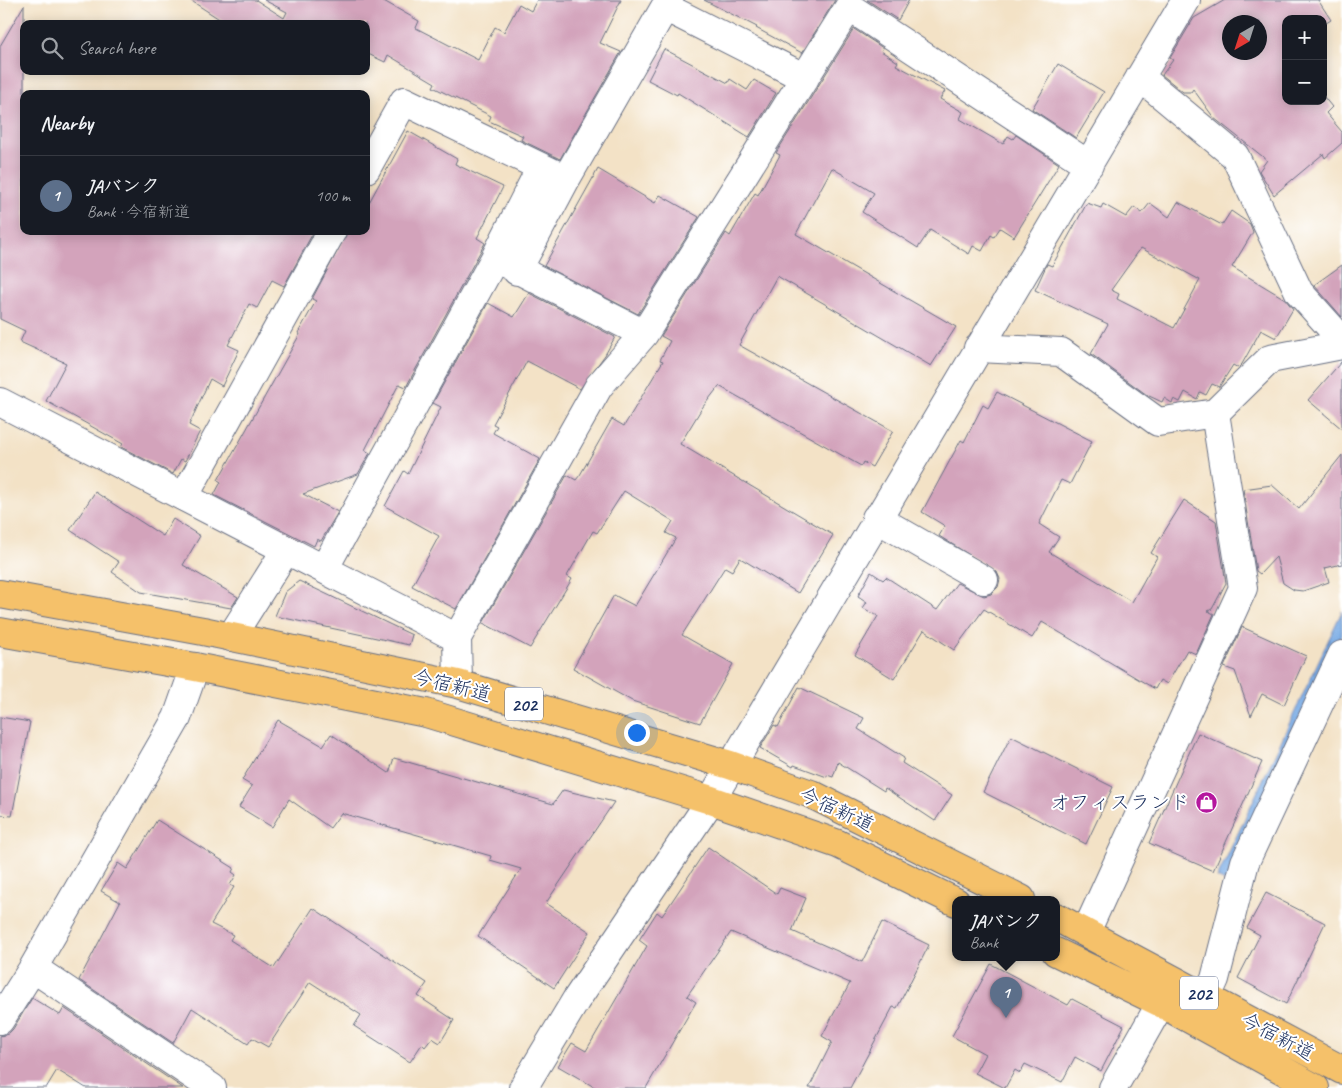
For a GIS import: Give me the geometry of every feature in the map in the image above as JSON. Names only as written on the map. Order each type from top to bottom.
[{"type":"highway","name":"今宿新道","points":[[0,594],[232,637],[458,684],[730,766],[811,794],[1015,896]]},
{"type":"highway","name":"今宿新道","points":[[0,632],[195,667],[426,713],[711,800],[838,844],[952,900]]},
{"type":"highway","name":"今宿新道","points":[[1060,918],[1342,1070]]},
{"type":"highway","name":"今宿新道","points":[[1060,954],[1161,1003],[1314,1088]]},
{"type":"street","points":[[523,1088],[576,1000],[711,800],[876,518],[1186,0]]},
{"type":"street","points":[[458,684],[458,638],[599,386],[644,334],[805,78],[844,4],[1089,165]]},
{"type":"street","points":[[324,569],[506,264],[566,179],[665,7],[805,78]]},
{"type":"street","points":[[1140,77],[1235,156],[1299,292],[1342,340]]},
{"type":"street","points":[[370,162],[404,101],[566,179]]},
{"type":"street","points":[[506,264],[540,167]]},
{"type":"street","points":[[184,497],[330,235]]},
{"type":"street","points":[[506,264],[644,334]]},
{"type":"street","points":[[978,348],[1061,352],[1158,422],[1215,413],[1270,359],[1342,345]]},
{"type":"street","points":[[0,402],[458,638]]},
{"type":"street","points":[[1086,932],[1243,588],[1215,413]]},
{"type":"street","points":[[876,518],[984,580]]},
{"type":"street","points":[[232,637],[286,550]]},
{"type":"street","points":[[1207,997],[1215,978],[1245,862],[1342,655]]},
{"type":"street","points":[[0,1020],[33,968],[177,718],[195,667]]},
{"type":"street","points":[[33,968],[212,1088]]},
{"type":"street","points":[[1113,1088],[1161,1003]]},
{"type":"water","points":[[1342,611],[1342,634],[1227,883],[1217,878]]},
{"type":"building","points":[[190,0],[256,0],[284,18],[287,12],[264,0],[382,0],[419,21],[416,28],[478,60],[495,27],[504,32],[519,4],[531,11],[537,0],[621,0],[600,43],[621,52],[560,159],[521,140],[523,136],[489,121],[491,116],[433,87],[435,83],[388,55],[385,62],[370,55],[370,20],[221,20]]},
{"type":"building","points":[[704,0],[835,0],[802,53]]},
{"type":"building","points":[[867,0],[909,0],[898,20]]},
{"type":"building","points":[[1225,0],[1318,0],[1331,20],[1327,22],[1327,15],[1282,15],[1282,105],[1327,105],[1327,101],[1332,107],[1326,113],[1342,132],[1342,143],[1325,158],[1323,154],[1274,195],[1259,171],[1267,160],[1214,118],[1193,89],[1191,92],[1183,92],[1162,75],[1173,60],[1170,58],[1194,18]]},
{"type":"building","points":[[24,5],[24,20],[20,20],[20,75],[24,75],[24,90],[20,90],[20,235],[312,235],[284,286],[272,280],[257,308],[249,304],[228,345],[239,350],[222,386],[210,379],[189,425],[200,431],[185,461],[181,459],[173,474],[121,447],[123,444],[46,401],[66,363],[20,342],[25,331],[0,319],[0,46]]},
{"type":"building","points":[[854,29],[883,48],[881,51],[898,62],[896,65],[945,91],[940,99],[963,112],[960,119],[1003,144],[1008,136],[1013,139],[1016,135],[1059,164],[1014,237],[1000,228],[994,237],[991,235],[982,251],[973,246],[969,254],[930,230],[918,248],[862,212],[874,193],[832,168],[796,234],[956,327],[931,366],[777,276],[739,345],[893,431],[872,467],[863,462],[861,466],[719,386],[702,408],[680,444],[833,535],[798,593],[740,558],[732,571],[725,567],[682,635],[733,664],[700,723],[632,701],[573,668],[614,595],[635,606],[676,538],[666,533],[673,521],[624,491],[597,533],[593,531],[567,576],[572,579],[530,648],[483,623],[567,475],[576,480],[612,419],[624,426],[663,361],[660,360],[670,341],[661,336],[726,233],[730,236],[755,193],[758,195],[780,155],[776,153]]},
{"type":"building","points":[[664,49],[728,83],[730,79],[747,90],[754,80],[776,93],[749,137],[678,93],[677,95],[648,80]]},
{"type":"building","points":[[1058,64],[1104,92],[1076,138],[1032,109]]},
{"type":"building","points":[[408,131],[457,159],[455,164],[503,187],[477,238],[485,243],[406,387],[399,384],[365,450],[370,453],[358,474],[303,494],[338,512],[321,541],[317,539],[314,546],[214,495],[221,482],[218,480],[300,334],[298,333],[316,301],[312,299],[346,235],[370,235],[370,201]]},
{"type":"building","points":[[598,169],[655,203],[660,195],[699,217],[638,314],[544,266]]},
{"type":"building","points":[[1178,202],[1222,225],[1231,211],[1250,224],[1253,232],[1232,267],[1285,299],[1293,309],[1276,338],[1261,330],[1242,364],[1238,368],[1233,365],[1219,387],[1212,384],[1206,395],[1200,392],[1197,399],[1185,392],[1180,402],[1174,399],[1172,403],[1164,398],[1162,402],[1147,395],[1091,354],[1108,324],[1035,290],[1047,264],[1052,266],[1087,203],[1101,208],[1103,204],[1126,217],[1134,207],[1142,213],[1150,203],[1169,217]],"holes":[[[1141,248],[1200,280],[1174,328],[1117,299],[1119,294],[1111,290]]]},
{"type":"building","points":[[1342,265],[1342,317],[1314,285]]},
{"type":"building","points":[[529,293],[615,337],[605,355],[580,389],[527,361],[493,424],[497,426],[493,433],[540,459],[456,609],[412,586],[439,536],[385,506],[404,471],[408,474],[441,407],[433,403],[488,303],[514,317]]},
{"type":"building","points":[[1342,361],[1342,429],[1308,400]]},
{"type":"building","points":[[997,392],[1092,441],[1070,484],[1061,480],[1039,524],[1059,537],[1049,552],[1132,602],[1157,557],[1151,553],[1184,500],[1216,521],[1226,583],[1212,609],[1208,611],[1214,614],[1196,654],[1187,650],[1167,684],[1160,680],[1155,689],[1042,622],[1032,638],[984,609],[954,650],[924,630],[894,679],[855,655],[878,616],[863,608],[867,602],[858,596],[871,572],[883,580],[886,577],[937,610],[957,583],[984,596],[991,594],[998,587],[1000,579],[997,572],[939,536],[945,526],[922,512],[961,440],[964,442],[983,405],[988,408]]},
{"type":"building","points":[[1342,455],[1342,564],[1325,568],[1329,582],[1303,591],[1294,590],[1283,583],[1276,557],[1260,574],[1256,571],[1243,489],[1272,485],[1299,509]]},
{"type":"building","points":[[95,492],[163,536],[173,519],[200,536],[183,565],[238,597],[231,608],[141,592],[112,572],[119,562],[70,530]]},
{"type":"building","points":[[299,581],[412,635],[409,645],[275,616],[285,592]]},
{"type":"building","points":[[1242,627],[1306,656],[1284,705],[1262,694],[1251,716],[1235,671],[1224,667]]},
{"type":"building","points":[[799,687],[864,718],[858,729],[904,758],[902,763],[952,795],[935,821],[885,788],[884,791],[838,762],[833,777],[827,775],[827,777],[794,765],[793,767],[760,748],[774,725],[778,727]]},
{"type":"building","points":[[0,717],[30,722],[12,816],[0,815]]},
{"type":"building","points":[[278,720],[323,746],[331,734],[389,773],[394,758],[553,804],[563,790],[614,802],[546,903],[590,932],[554,988],[478,936],[521,869],[490,860],[491,856],[341,813],[330,828],[289,799],[272,827],[239,807],[252,786],[242,780]]},
{"type":"building","name":"オフィスランド","points":[[1198,733],[1262,762],[1213,871],[1149,843]]},
{"type":"building","points":[[1011,736],[1113,787],[1086,844],[983,792]]},
{"type":"building","points":[[157,820],[234,868],[232,872],[236,875],[230,885],[234,887],[211,924],[233,935],[230,940],[274,968],[313,908],[427,983],[418,996],[454,1020],[440,1043],[432,1038],[425,1047],[422,1044],[410,1062],[354,1026],[361,1015],[310,982],[268,1047],[252,1038],[248,1044],[192,1008],[173,1043],[79,980],[120,902],[101,891],[118,863],[127,869]]},
{"type":"building","points":[[708,847],[777,894],[780,888],[806,898],[792,931],[862,962],[882,922],[929,945],[897,1008],[893,1007],[850,1088],[809,1088],[832,1042],[822,1036],[850,983],[731,932],[687,996],[696,1002],[646,1088],[596,1088],[558,1066],[572,1043],[586,1051],[647,946],[639,940],[657,912],[662,916]]},
{"type":"building","points":[[1266,893],[1325,923],[1286,1004],[1238,978],[1260,935],[1247,928]]},
{"type":"building","points":[[991,964],[1068,1005],[1072,999],[1124,1026],[1101,1071],[1075,1057],[1062,1082],[1025,1064],[1020,1073],[1015,1070],[1005,1088],[975,1073],[985,1054],[952,1036]]},
{"type":"building","points":[[32,998],[60,1015],[64,1008],[183,1088],[86,1088],[57,1070],[46,1088],[0,1088],[0,1036],[8,1034],[13,1029]]},
{"type":"place","name":"オフィスランド","points":[[1206,802]]},
{"type":"place","name":"JAバンク","points":[[1006,1018]]}]
